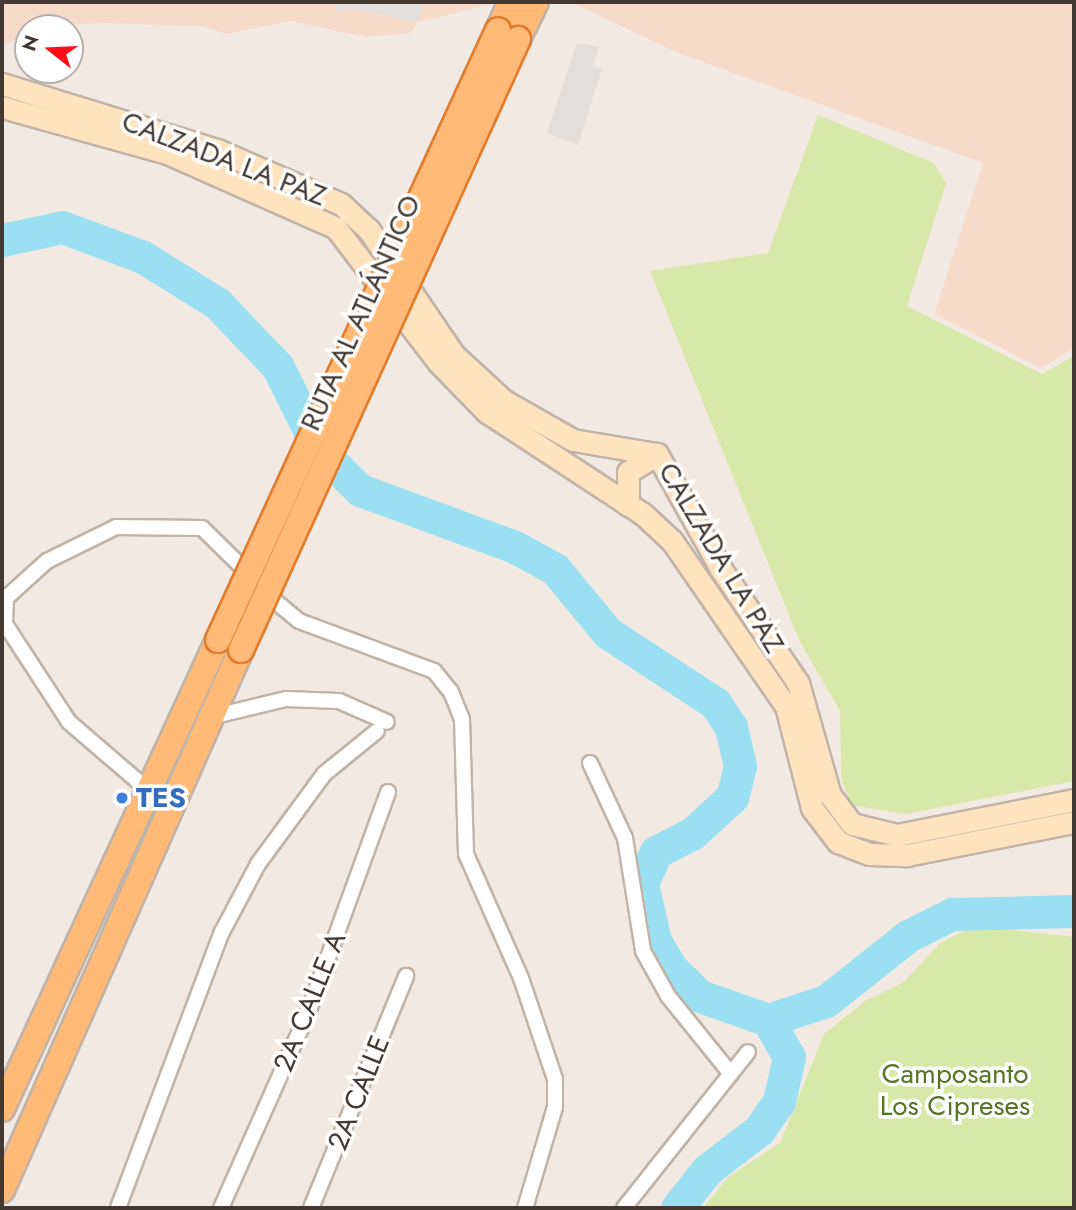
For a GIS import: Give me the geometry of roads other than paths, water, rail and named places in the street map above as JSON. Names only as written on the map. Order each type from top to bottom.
[{"type":"highway","name":"RUTA AL ATLÁNTICO","points":[[2,1190],[241,650],[508,35],[511,2]]},
{"type":"highway","name":"RUTA AL ATLÁNTICO","points":[[2,1109],[218,640],[508,35],[536,2]]},
{"type":"main road","name":"CALZADA LA PAZ","points":[[2,84],[217,150],[341,204],[369,230],[454,355],[504,401],[573,440],[657,454],[722,569],[798,683],[830,795],[847,820],[869,832],[897,835],[1074,800]]},
{"type":"main road","name":"CALZADA LA PAZ","points":[[2,107],[167,153],[327,222],[487,412],[628,505],[672,541],[769,677],[797,731],[812,808],[838,842],[869,854],[907,855],[1074,822]]},
{"type":"main road","points":[[628,505],[628,472],[657,454]]},
{"type":"street","points":[[148,790],[69,722],[5,624],[6,598],[81,540],[116,527],[202,528],[227,547],[275,606],[358,646],[434,671],[462,719],[466,854],[521,978],[555,1079],[555,1107],[525,1208]]},
{"type":"street","points":[[118,1208],[222,932],[258,864],[324,774],[382,726],[339,701],[286,699],[211,717]]},
{"type":"street","points":[[590,763],[625,838],[643,951],[668,996],[731,1074]]},
{"type":"street","name":"2A CALLE A","points":[[221,1208],[308,1013],[388,792]]},
{"type":"street","name":"2A CALLE","points":[[311,1208],[406,976]]},
{"type":"street","points":[[624,1208],[748,1052]]},
{"type":"waterway","points":[[2,240],[62,227],[143,257],[217,303],[278,367],[319,450],[360,490],[515,547],[555,569],[608,633],[715,703],[731,727],[740,766],[732,797],[693,833],[656,852],[642,883],[655,941],[671,968],[700,996],[768,1020],[826,1001],[908,936],[952,914],[1074,911]]},
{"type":"waterway","points":[[677,1208],[707,1170],[759,1130],[779,1101],[789,1057],[768,1020]]},
{"type":"place","name":"TES","points":[[122,798]]},
{"type":"park label","name":"Camposanto Los Cipreses","points":[[955,1090]]}]
